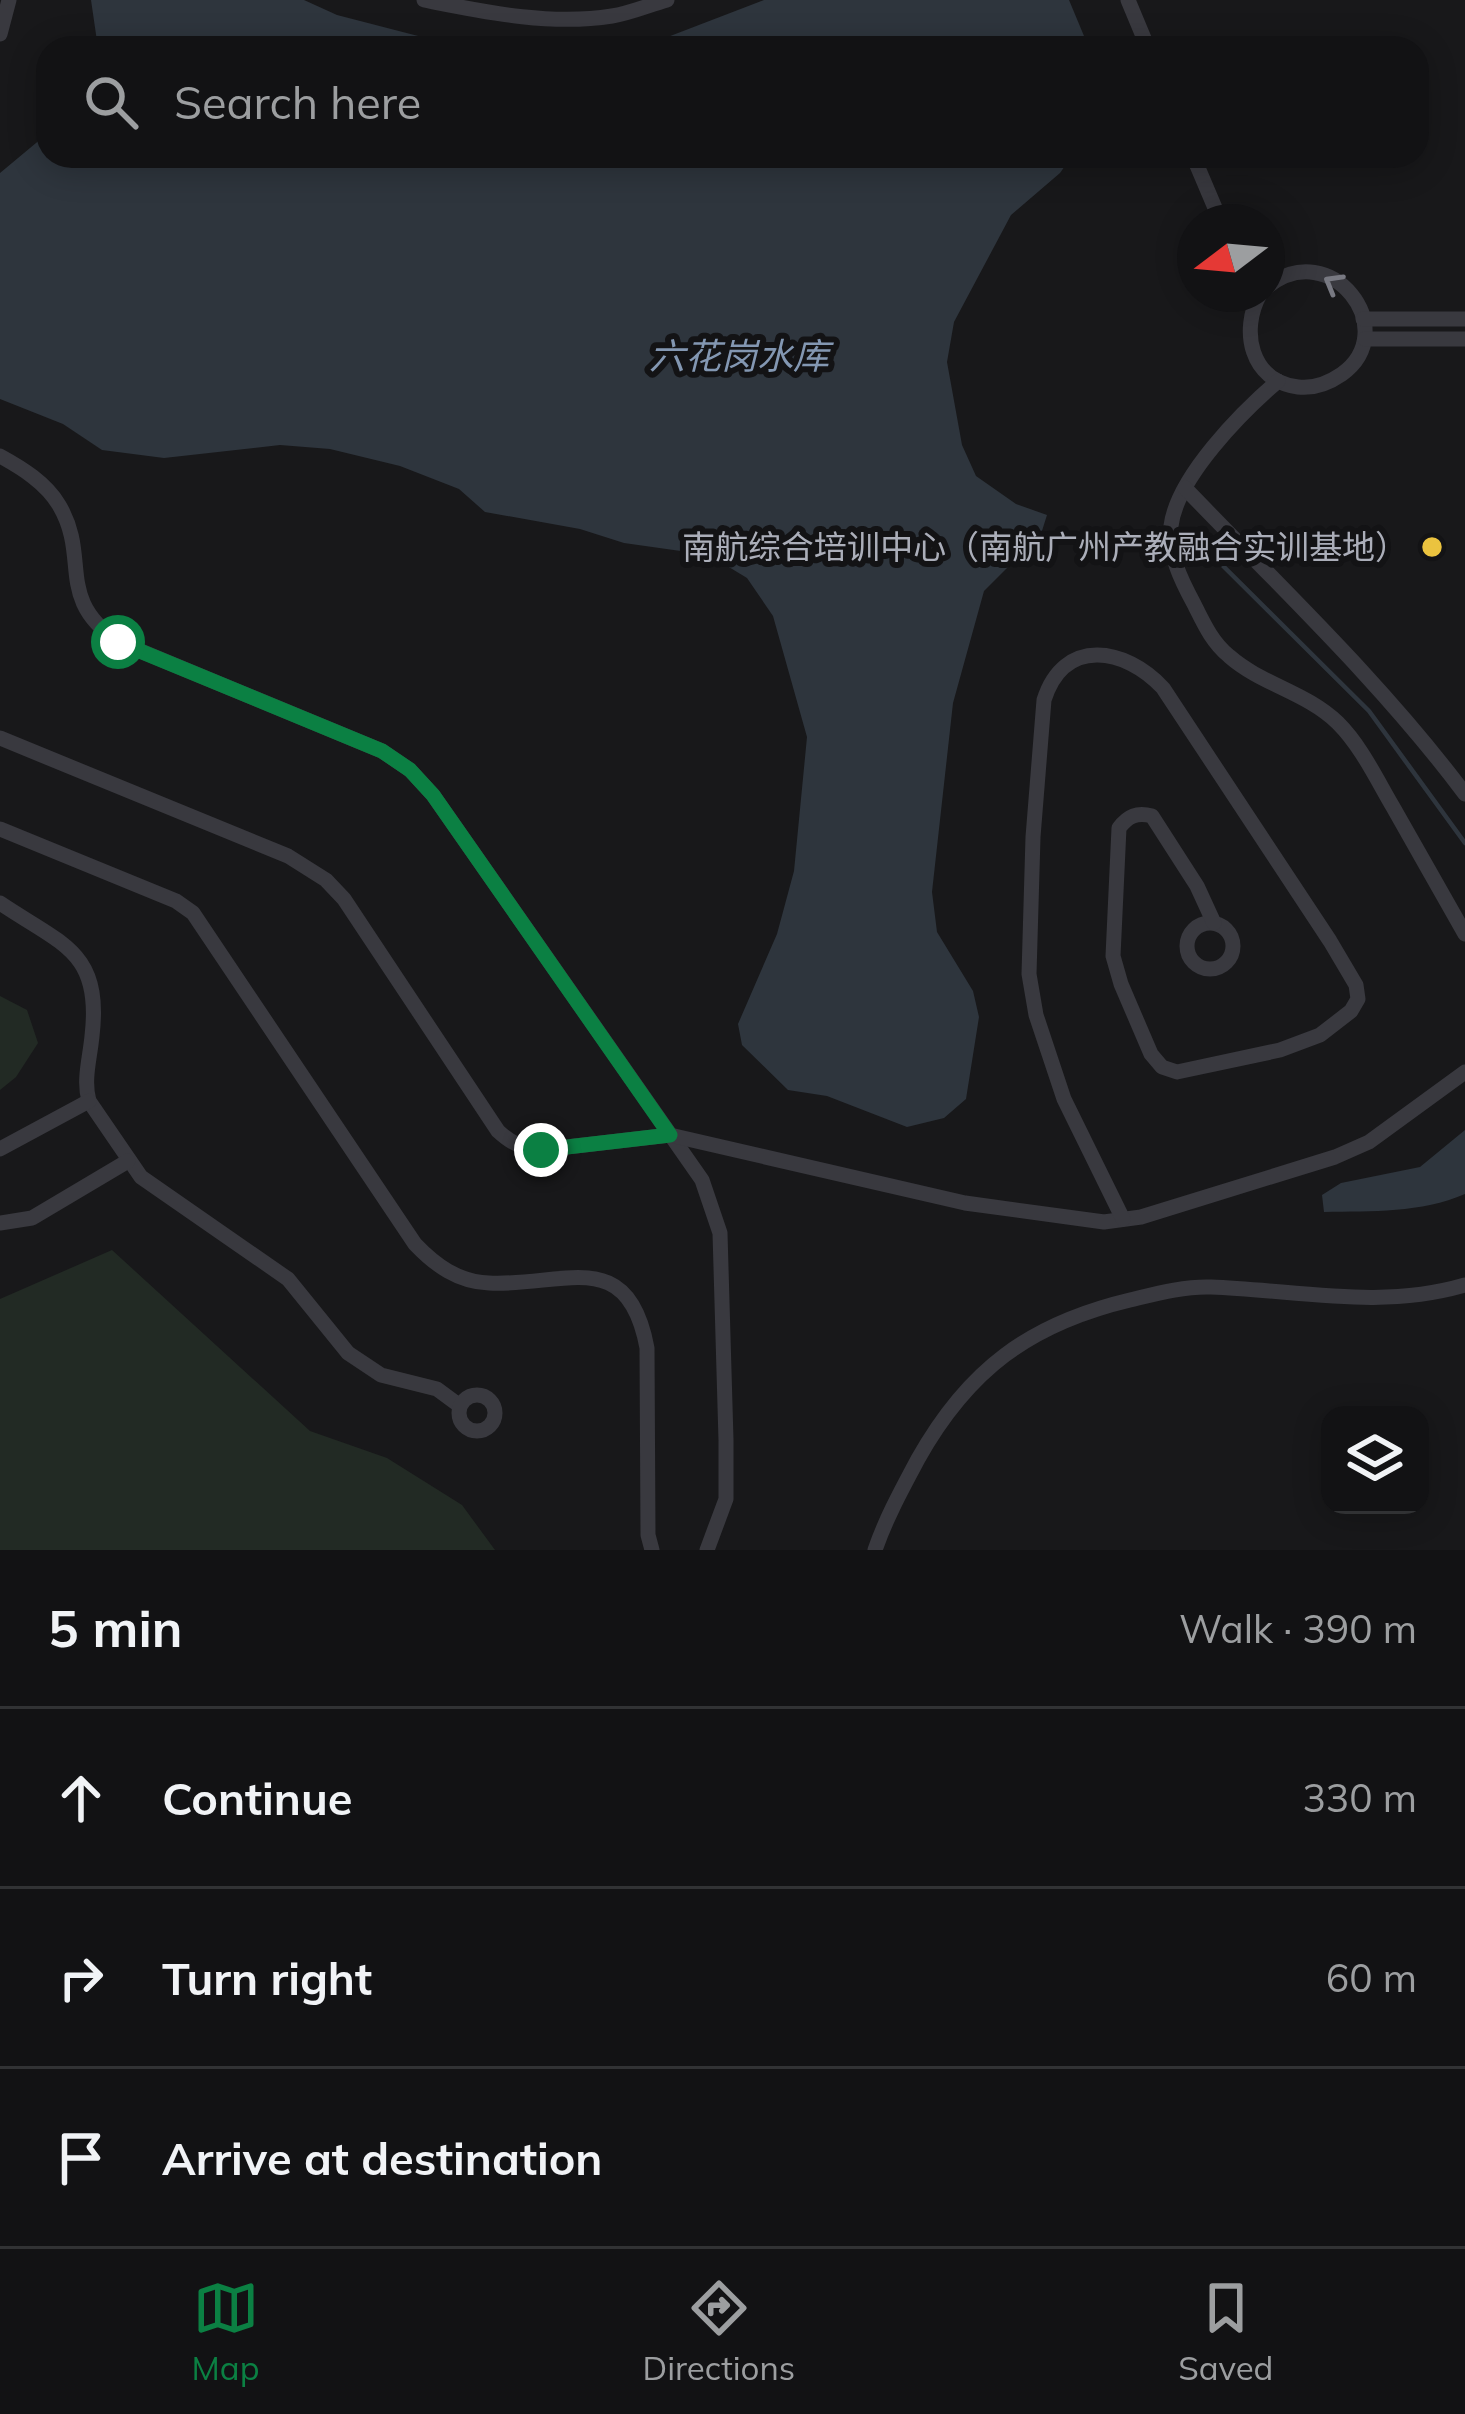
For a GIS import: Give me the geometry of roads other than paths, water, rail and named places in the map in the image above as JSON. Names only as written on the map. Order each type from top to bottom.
[{"type":"street","points":[[0,34],[9,0]]},
{"type":"street","points":[[424,0],[566,20],[614,16],[667,0]]},
{"type":"street","points":[[1128,0],[1143,36]]},
{"type":"street","points":[[1198,168],[1213,204]]},
{"type":"street","points":[[1250,312],[1248,336],[1254,356],[1278,381],[1300,388],[1327,384],[1351,368],[1365,339],[1364,319],[1346,287],[1327,275],[1305,271],[1285,276]]},
{"type":"street","points":[[1364,319],[1465,319]]},
{"type":"street","points":[[1365,339],[1465,339]]},
{"type":"street","points":[[1278,381],[1244,410],[1185,488],[1171,524],[1172,550],[1182,581],[1213,640],[1257,677],[1303,697],[1338,723],[1364,757],[1465,934]]},
{"type":"street","points":[[0,456],[27,472],[59,505],[69,530],[77,587],[95,626],[118,642],[382,751],[410,770],[433,795],[702,1180],[720,1232],[726,1499],[707,1550]]},
{"type":"street","points":[[1185,488],[1364,674],[1465,794]]},
{"type":"street","points":[[1123,1220],[1064,1099],[1036,1015],[1029,974],[1044,700],[1050,681],[1073,658],[1126,660],[1146,669],[1163,688],[1356,985],[1358,999],[1351,1011],[1320,1035],[1280,1050],[1177,1072],[1162,1067],[1150,1054],[1113,956],[1119,828],[1127,818],[1152,816],[1214,922]]},
{"type":"street","points":[[0,738],[289,856],[326,880],[344,899],[498,1130],[510,1142],[541,1150],[670,1135],[965,1203],[1104,1222],[1336,1157],[1370,1142],[1465,1072]]},
{"type":"street","points":[[0,829],[193,913],[430,1260],[448,1272],[489,1283],[573,1275],[598,1278],[632,1300],[647,1348],[648,1535],[652,1550]]},
{"type":"street","points":[[0,903],[76,954],[88,971],[95,1010],[86,1087],[89,1101],[128,1161],[157,1189],[288,1280],[348,1353],[381,1375],[437,1389],[460,1406]]},
{"type":"street","points":[[0,1149],[89,1101]]},
{"type":"street","points":[[0,1223],[32,1218],[128,1161]]},
{"type":"street","points":[[875,1550],[940,1420],[967,1387],[1012,1348],[1066,1321],[1112,1305],[1205,1286],[1379,1298],[1438,1293],[1465,1285]]},
{"type":"water","points":[[91,0],[304,0],[337,15],[418,36],[96,36]]},
{"type":"water","points":[[764,0],[1069,0],[1084,36],[670,36]]},
{"type":"water","name":"六花岗水库","points":[[36,143],[36,168],[1064,168],[1011,215],[954,322],[947,362],[962,445],[976,476],[1016,504],[1047,515],[1041,534],[984,591],[953,703],[932,892],[937,932],[973,991],[979,1017],[966,1099],[944,1118],[907,1127],[827,1096],[788,1090],[742,1045],[738,1024],[777,934],[794,871],[807,737],[773,616],[747,578],[709,555],[624,543],[580,529],[485,512],[459,489],[400,466],[330,449],[280,445],[164,458],[102,450],[63,424],[0,399],[0,173]]},
{"type":"water","points":[[1465,1130],[1465,1194],[1414,1208],[1324,1212],[1322,1195],[1341,1183],[1420,1167]]},
{"type":"waterway","points":[[1203,546],[1369,711],[1465,843]]},
{"type":"place","name":"南航综合培训中心（南航广州产教融合实训基地）","points":[[1432,547]]}]
